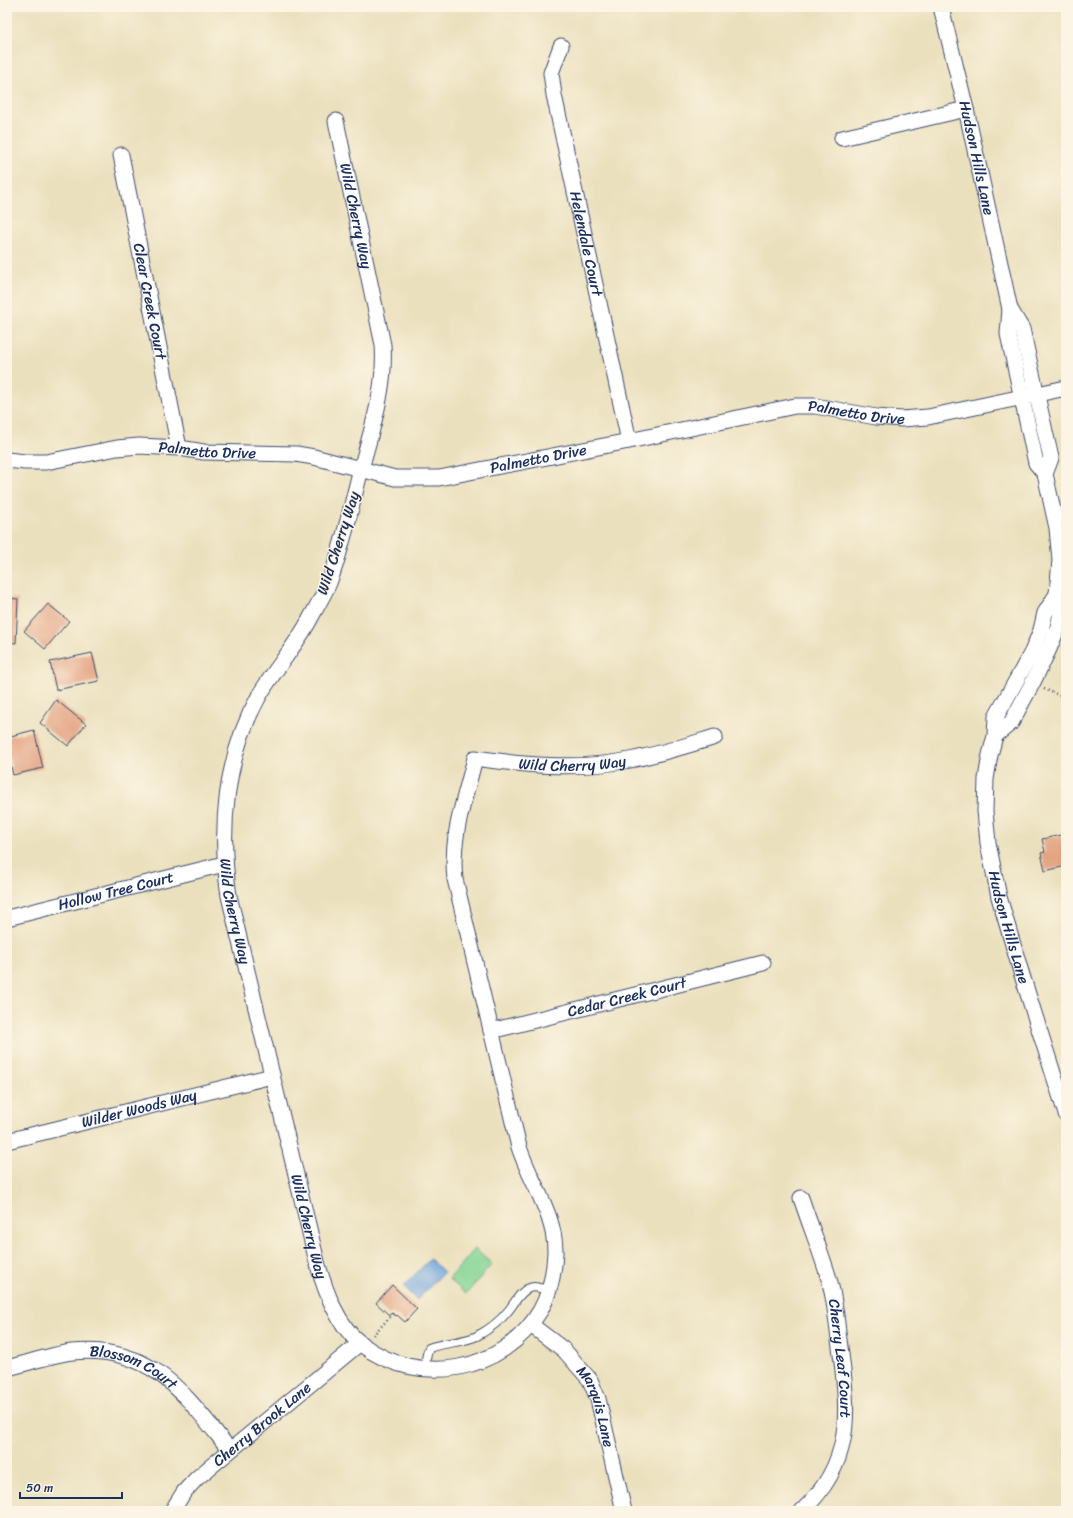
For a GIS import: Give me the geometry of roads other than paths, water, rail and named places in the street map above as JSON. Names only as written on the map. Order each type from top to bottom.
[{"type":"street","name":"Hudson Hills Lane","points":[[941,7],[966,109],[1010,309],[1008,334],[1030,396],[1036,463],[1045,474],[1057,528],[1060,560],[1056,594],[1045,613],[1041,630],[1032,652],[996,717],[996,736],[990,755],[986,779],[985,811],[988,843],[1007,924],[1066,1114]]},
{"type":"street","name":"Helendale Court","points":[[561,46],[552,73],[554,95],[630,441]]},
{"type":"street","points":[[842,138],[966,109]]},
{"type":"street","name":"Wild Cherry Way","points":[[336,121],[383,350],[384,369],[380,397],[344,535],[328,583],[308,623],[258,698],[239,743],[229,779],[225,812],[224,864],[230,896],[272,1076],[325,1291],[336,1313],[365,1341],[397,1363],[424,1370],[446,1370],[467,1367],[486,1360],[518,1339],[531,1325],[541,1310],[549,1291],[555,1251],[553,1233],[547,1211],[529,1175],[519,1147],[455,880],[453,863],[457,822],[475,758],[512,763],[567,766],[593,765],[623,761],[715,737]]},
{"type":"street","name":"Clear Creek Court","points":[[121,155],[179,448]]},
{"type":"street","name":"Palmetto Drive","points":[[7,460],[46,462],[117,448],[139,446],[179,448],[204,452],[296,454],[314,457],[395,478],[439,478],[630,441],[795,406],[822,407],[876,417],[902,419],[928,417],[1066,388]]},
{"type":"street","name":"Hollow Tree Court","points":[[7,918],[224,864]]},
{"type":"street","name":"Cedar Creek Court","points":[[491,1031],[763,963]]},
{"type":"street","name":"Wilder Woods Way","points":[[7,1140],[272,1076]]},
{"type":"street","name":"Cherry Leaf Court","points":[[801,1198],[829,1279],[834,1299],[846,1392],[847,1419],[835,1466],[826,1482],[802,1511]]},
{"type":"street","name":"Marquis Lane","points":[[531,1325],[564,1350],[590,1380],[600,1405],[624,1511]]},
{"type":"street","name":"Cherry Brook Lane","points":[[172,1511],[184,1492],[197,1478],[365,1341]]},
{"type":"street","name":"Blossom Court","points":[[7,1368],[70,1353],[92,1351],[112,1353],[132,1359],[166,1377],[183,1392],[230,1450]]},
{"type":"lane","points":[[424,1370],[429,1348],[471,1338],[493,1326],[508,1312],[519,1295],[525,1290],[534,1288],[549,1291]]},
{"type":"water","points":[[430,1259],[444,1272],[417,1300],[403,1287]]}]
